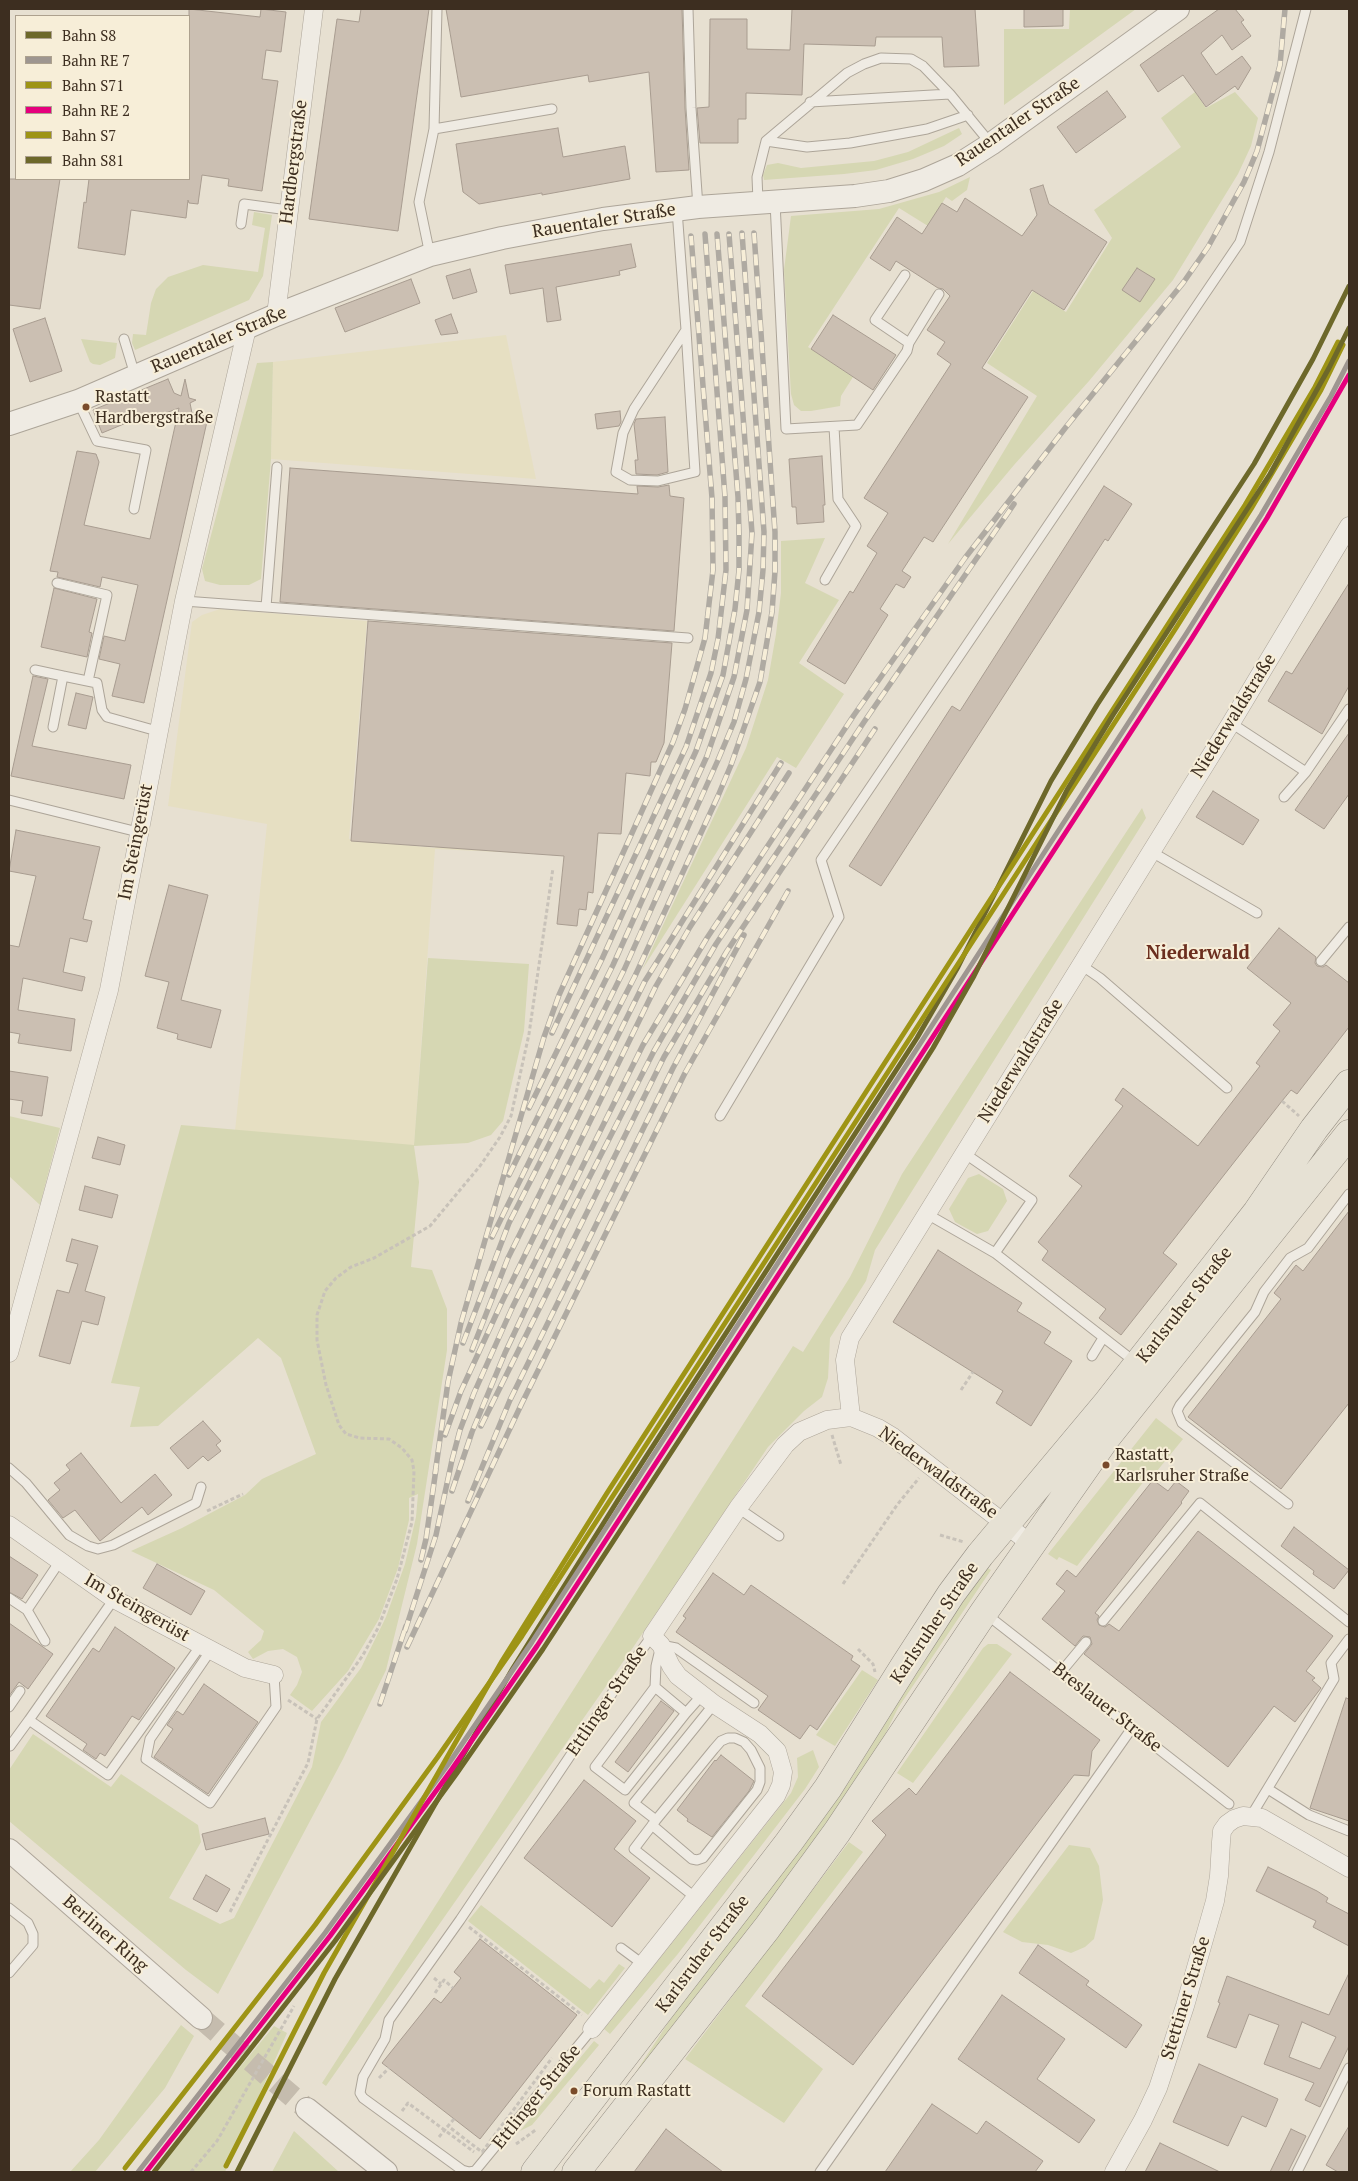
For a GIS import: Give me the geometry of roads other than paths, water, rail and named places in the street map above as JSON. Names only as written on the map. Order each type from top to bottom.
[{"type":"main road","name":"Karlsruher Straße","points":[[534,2172],[789,1842],[828,1788],[951,1594],[980,1555],[1138,1365],[1257,1212],[1314,1129],[1349,1084]]},
{"type":"main road","name":"Karlsruher Straße","points":[[576,2172],[767,1928],[826,1848],[984,1612],[1106,1438],[1349,1134]]},
{"type":"street","name":"Hardbergstraße","points":[[276,315],[314,9]]},
{"type":"street","name":"Rauentaler Straße","points":[[9,424],[78,400],[276,315],[430,255],[502,238],[603,219],[688,209],[854,196],[889,191],[924,180],[950,169],[991,144],[1178,9]]},
{"type":"street","name":"Im Steingerüst","points":[[9,1353],[109,990],[157,731],[184,601],[247,328]]},
{"type":"street","name":"Niederwaldstraße","points":[[1031,1544],[930,1464],[878,1428],[851,1417],[845,1360],[850,1338],[1231,723],[1349,526]]},
{"type":"street","name":"Ettlinger Straße","points":[[592,2029],[776,1796],[781,1785],[783,1772],[777,1751],[760,1734],[708,1700],[678,1676],[670,1666],[657,1641],[738,1508],[785,1445],[799,1432],[827,1420],[851,1417]]},
{"type":"street","name":"Im Steingerüst","points":[[9,1525],[114,1599],[245,1668],[274,1675]]},
{"type":"street","points":[[1231,1812],[1252,1816],[1272,1823],[1349,1868]]},
{"type":"street","name":"Stettiner Straße","points":[[1114,2172],[1143,2120],[1158,2088],[1208,1932],[1219,1876],[1222,1831],[1227,1824],[1231,1812]]},
{"type":"street","name":"Berliner Ring","points":[[9,1850],[201,2018]]},
{"type":"street","points":[[307,2108],[386,2172]]},
{"type":"lane","points":[[430,255],[419,202],[434,129],[437,9]]},
{"type":"lane","points":[[686,330],[634,408],[623,433],[616,472],[630,480],[658,482],[696,472],[686,330],[692,108],[688,9]]},
{"type":"lane","points":[[720,1116],[839,917],[821,860],[1240,242],[1269,152],[1306,9]]},
{"type":"lane","points":[[939,294],[909,343],[908,351],[857,425],[786,430],[767,202],[758,177],[766,142],[847,72],[881,58],[911,60],[924,66],[991,144]]},
{"type":"lane","points":[[810,102],[950,94]]},
{"type":"lane","points":[[434,129],[552,109]]},
{"type":"lane","points":[[766,142],[807,147],[850,144],[927,129],[968,115]]},
{"type":"lane","points":[[241,224],[244,204],[288,210]]},
{"type":"lane","points":[[905,275],[875,320],[909,343]]},
{"type":"lane","points":[[124,339],[136,376]]},
{"type":"lane","points":[[78,400],[97,441],[146,450],[134,509]]},
{"type":"lane","points":[[825,580],[856,526],[838,499],[834,427]]},
{"type":"lane","points":[[266,607],[277,467]]},
{"type":"lane","points":[[57,583],[107,594],[88,681]]},
{"type":"lane","points":[[184,601],[688,638]]},
{"type":"lane","points":[[35,670],[97,684],[102,710],[107,717],[157,731]]},
{"type":"lane","points":[[53,727],[63,676]]},
{"type":"lane","points":[[1284,797],[1306,772],[1349,709]]},
{"type":"lane","points":[[1231,723],[1306,772]]},
{"type":"lane","points":[[9,800],[138,832]]},
{"type":"lane","points":[[1150,851],[1257,913]]},
{"type":"lane","points":[[1321,961],[1349,927]]},
{"type":"lane","points":[[1081,965],[1100,978],[1227,1088]]},
{"type":"lane","points":[[964,1153],[1032,1200],[995,1253]]},
{"type":"lane","points":[[1288,1504],[1182,1423],[1178,1411],[1180,1405],[1255,1312],[1264,1292],[1290,1258],[1308,1248],[1349,1194]]},
{"type":"lane","points":[[927,1214],[995,1253],[1138,1365]]},
{"type":"lane","points":[[1092,1356],[1103,1338]]},
{"type":"lane","name":"Im Steingerüst","points":[[9,1468],[26,1483],[69,1535],[88,1546],[98,1549],[114,1545],[196,1503],[201,1487]]},
{"type":"lane","points":[[1103,1621],[1200,1503],[1349,1622]]},
{"type":"lane","points":[[738,1508],[779,1536]]},
{"type":"lane","points":[[27,1610],[60,1562]]},
{"type":"lane","points":[[9,1598],[27,1610],[45,1641]]},
{"type":"lane","points":[[10,1746],[114,1599]]},
{"type":"lane","name":"Breslauer Straße","points":[[984,1612],[1132,1728],[1231,1812]]},
{"type":"lane","points":[[1252,1816],[1334,1680],[1331,1663],[1349,1638]]},
{"type":"lane","points":[[708,1700],[686,1713],[625,1790],[594,1767],[655,1687],[657,1641],[676,1648],[754,1703]]},
{"type":"lane","name":"Ettlinger Straße","points":[[592,2029],[475,2170],[469,2172],[462,2170],[363,2098],[360,2093],[363,2077],[386,2039],[389,2020],[460,1920],[629,1667],[657,1641]]},
{"type":"lane","points":[[1062,1672],[1086,1642]]},
{"type":"lane","points":[[29,1720],[108,1775],[206,1648]]},
{"type":"lane","points":[[206,1648],[150,1739],[146,1759],[210,1803],[276,1707],[274,1675]]},
{"type":"lane","points":[[655,1687],[686,1713]]},
{"type":"lane","points":[[9,1707],[20,1691]]},
{"type":"lane","points":[[696,1898],[634,1849],[654,1823],[721,1741],[735,1738],[744,1742],[751,1750],[760,1768],[760,1782],[757,1790],[702,1858],[692,1859],[654,1823],[634,1803],[708,1700]]},
{"type":"lane","points":[[820,2172],[1132,1728]]},
{"type":"lane","points":[[1268,1789],[1309,1815],[1349,1831]]},
{"type":"lane","points":[[9,1908],[28,1923],[34,1934],[33,1945],[9,1973]]},
{"type":"lane","points":[[621,1948],[644,1965]]},
{"type":"lane","points":[[1297,2172],[1349,2068]]},
{"type":"tunnel","points":[[201,2018],[307,2109]]},
{"type":"railway","points":[[405,1631],[436,1535],[460,1430],[474,1393],[513,1306],[643,1045],[707,938],[854,715],[965,558],[1066,427],[1183,283],[1208,247],[1244,182],[1257,151],[1280,65],[1285,9]]},
{"type":"railway","points":[[492,1237],[624,970],[734,722],[746,679],[759,612],[764,532],[742,233]]},
{"type":"railway","points":[[463,1343],[509,1223],[635,976],[718,796],[760,682],[772,612],[775,532],[754,233]]},
{"type":"railway","points":[[552,1033],[686,747],[711,673],[718,639],[726,570],[725,497],[705,234]]},
{"type":"railway","points":[[529,1108],[602,959],[696,751],[723,675],[735,609],[739,570],[739,533],[738,497],[717,234]]},
{"type":"railway","points":[[509,1175],[613,965],[707,756],[734,677],[747,610],[752,533],[729,234]]},
{"type":"railway","points":[[435,1474],[448,1382],[461,1323],[544,1037],[559,995],[673,742],[685,709],[705,638],[713,570],[712,498],[691,236]]},
{"type":"railway","points":[[452,1491],[472,1432],[505,1353],[563,1229],[654,1051],[716,944],[864,722],[1014,504]]},
{"type":"railway","points":[[481,1426],[664,1057],[727,951],[875,729]]},
{"type":"railway","points":[[472,1350],[508,1258],[645,981],[781,763]]},
{"type":"railway","points":[[445,1435],[461,1391],[501,1304],[656,986],[690,927],[789,773]]},
{"type":"railway","points":[[407,1647],[522,1403],[685,1073],[788,891]]},
{"type":"railway","points":[[468,1501],[510,1400],[673,1068],[744,935]]},
{"type":"railway","points":[[421,1560],[426,1539],[436,1469]]},
{"type":"railway","points":[[380,1704],[406,1626]]},
{"type":"rail line","name":"S8","points":[[237,2172],[335,1979],[513,1668],[618,1500],[917,1038],[958,967],[1051,781],[1097,705],[1254,464],[1313,359],[1349,286]]},
{"type":"rail line","name":"S81","points":[[154,2172],[335,1941],[457,1773],[543,1649],[884,1126],[933,1048],[974,976],[1067,790],[1113,715],[1270,474],[1349,328]]},
{"type":"rail line","name":"S7","points":[[226,2166],[324,1973],[502,1661],[607,1493],[1245,505],[1315,387],[1338,342]]},
{"type":"rail line","name":"S71","points":[[125,2168],[315,1925],[437,1758],[522,1636],[1176,628],[1251,509],[1321,390],[1343,345]]},
{"type":"place","name":"Rastatt Hardbergstraße","points":[[86,407]]},
{"type":"place","name":"Rastatt, Karlsruher Straße","points":[[1106,1465]]},
{"type":"place","name":"Forum Rastatt","points":[[574,2091]]},
{"type":"district","name":"Niederwald","points":[[1198,954]]}]
